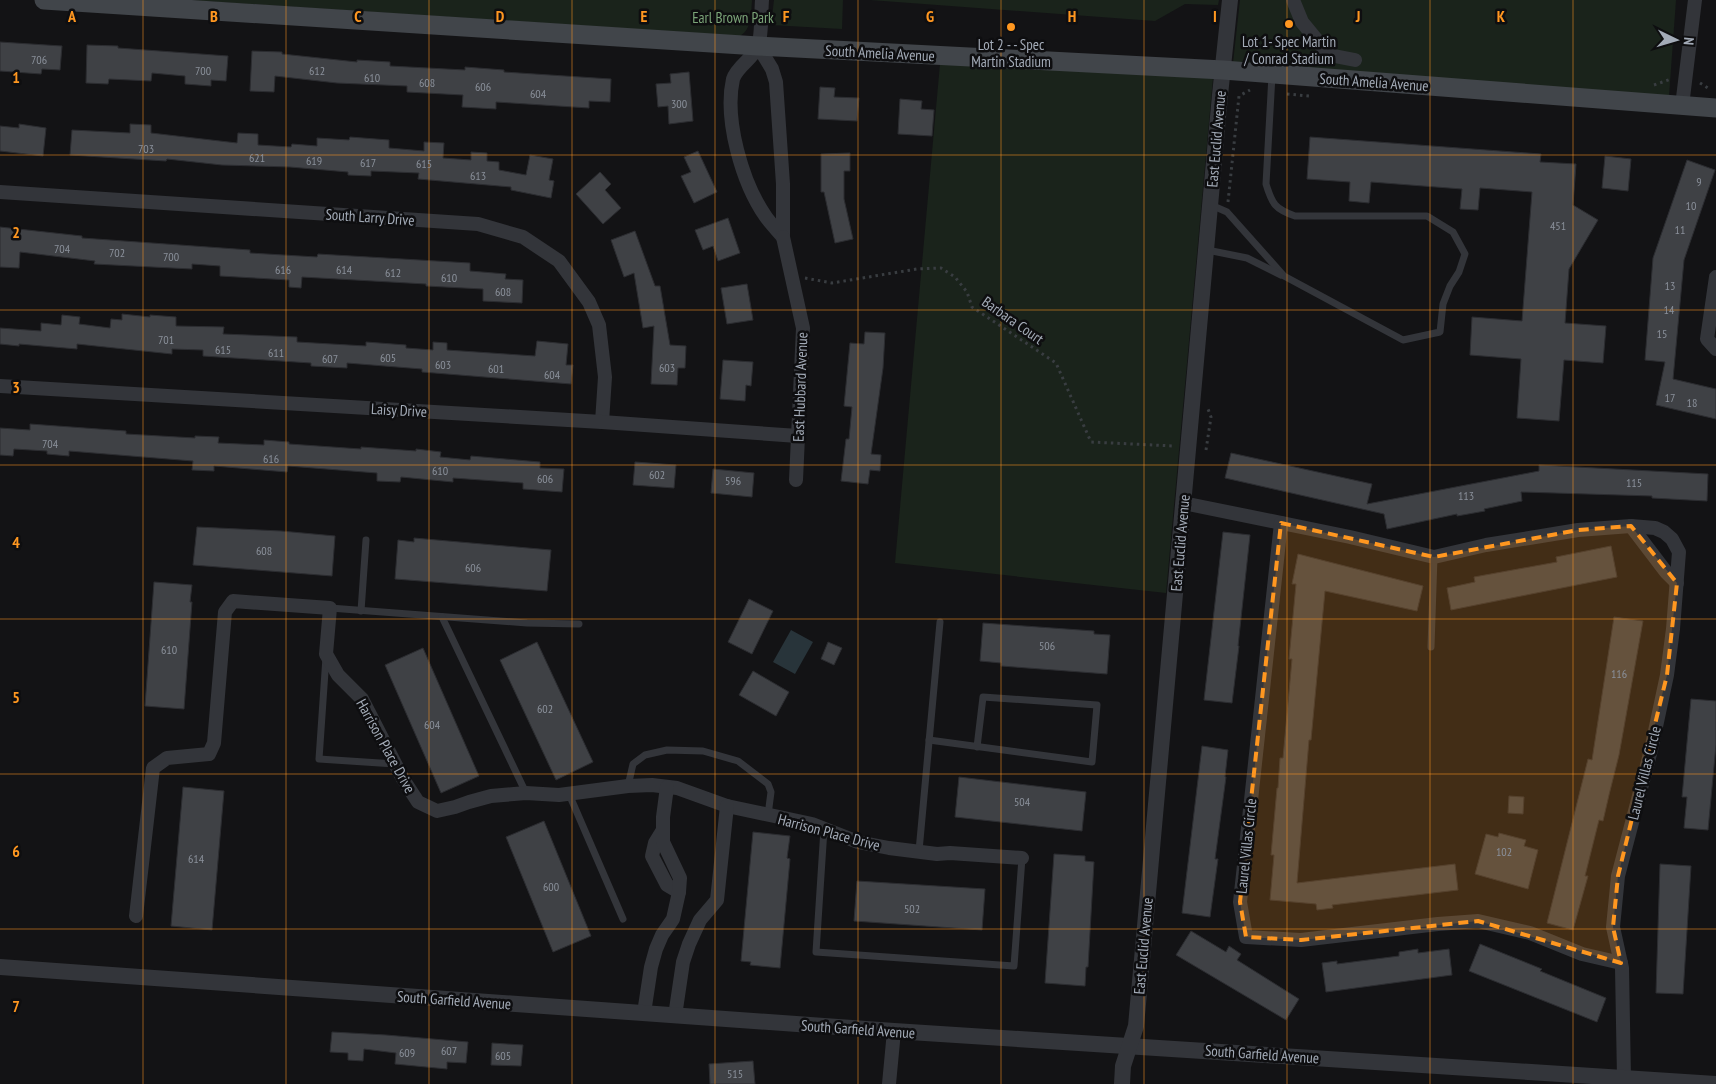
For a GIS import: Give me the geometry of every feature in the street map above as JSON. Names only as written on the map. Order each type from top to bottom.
[{"type":"main road","name":"South Amelia Avenue","points":[[44,0],[758,46],[1223,70],[1716,108]]},
{"type":"street","points":[[758,46],[762,0]]},
{"type":"street","name":"East Euclid Avenue","points":[[1122,1084],[1123,1066],[1136,1026],[1230,0]]},
{"type":"street","points":[[1293,0],[1302,22],[1329,55],[1355,60]]},
{"type":"street","points":[[1682,106],[1694,0]]},
{"type":"street","name":"East Hubbard Avenue","points":[[783,237],[765,215],[753,194],[741,165],[734,137],[730,101],[734,76],[758,46],[772,69],[776,82],[783,237],[803,328],[796,480]]},
{"type":"street","name":"South Larry Drive","points":[[0,192],[478,224],[523,237],[559,262],[589,302],[596,317],[599,325],[605,377],[602,422]]},
{"type":"street","points":[[1716,277],[1707,339],[1716,349]]},
{"type":"street","name":"Laisy Drive","points":[[0,386],[602,422],[798,436]]},
{"type":"street","name":"Laurel Villas Circle","points":[[1183,503],[1281,522],[1434,557],[1486,545],[1569,532],[1631,526],[1655,528],[1664,532],[1672,540],[1679,552],[1673,629],[1667,675],[1618,876],[1613,927],[1621,963],[1618,1080]]},
{"type":"street","name":"Laurel Villas Circle","points":[[1281,522],[1240,902],[1246,938],[1301,940],[1478,921],[1530,934],[1582,954],[1621,963]]},
{"type":"street","points":[[1631,526],[1666,572],[1677,583]]},
{"type":"street","points":[[136,916],[153,768],[167,758],[209,754],[214,743],[225,612],[233,601],[330,608],[326,654]]},
{"type":"street","name":"Harrison Place Drive","points":[[326,654],[338,675],[362,699],[418,802],[437,811],[455,808],[491,796],[526,793],[559,795],[628,786],[652,785],[677,788],[727,806],[812,824],[858,842],[888,848],[937,854],[950,853],[1022,858]]},
{"type":"street","points":[[644,1013],[651,966],[656,949],[662,935],[673,919],[680,892],[680,878],[663,842],[667,787]]},
{"type":"street","points":[[675,1016],[683,962],[689,944],[700,920],[717,900],[727,806]]},
{"type":"street","name":"South Garfield Avenue","points":[[0,967],[894,1032],[1130,1046],[1618,1080],[1716,1084]]},
{"type":"street","points":[[889,1084],[894,1032]]},
{"type":"lane","points":[[1206,250],[1247,258],[1403,340],[1440,332],[1443,304],[1450,286],[1459,272],[1465,254],[1454,232],[1427,216],[1294,216],[1280,211],[1270,198],[1266,184],[1272,74]]},
{"type":"lane","points":[[1210,205],[1227,212],[1284,276]]},
{"type":"lane","points":[[361,611],[366,540]]},
{"type":"lane","points":[[1431,647],[1434,557]]},
{"type":"lane","points":[[330,608],[527,623],[579,624]]},
{"type":"lane","points":[[442,617],[526,793]]},
{"type":"lane","points":[[919,851],[940,622]]},
{"type":"lane","points":[[326,654],[319,759],[396,764]]},
{"type":"lane","points":[[929,740],[1092,762],[1097,705],[983,697],[977,746]]},
{"type":"lane","points":[[628,786],[633,764],[645,755],[667,750],[702,751],[738,761],[768,784],[771,792],[768,815]]},
{"type":"lane","points":[[569,794],[623,919]]},
{"type":"lane","points":[[824,828],[816,952],[1014,966],[1022,858]]},
{"type":"path","points":[[1697,81],[1713,92],[1716,92]]},
{"type":"path","points":[[1239,96],[1248,90],[1255,91]]},
{"type":"path","name":"Barbara Court","points":[[792,276],[832,282],[917,269],[941,268],[956,276],[967,292],[972,307],[1056,363],[1091,442],[1188,447]]},
{"type":"highlighted area","points":[[1281,523],[1434,557],[1578,530],[1631,526],[1677,583],[1667,675],[1618,876],[1613,927],[1621,963],[1478,921],[1301,940],[1246,937],[1240,902]]},
{"type":"green space","name":"Earl Brown Park","points":[[188,0],[752,0],[749,25],[740,36]]},
{"type":"green space","points":[[774,0],[843,0],[842,29],[771,25]]},
{"type":"green space","points":[[870,0],[1219,0],[1218,5],[1185,4],[1155,21]]},
{"type":"green space","points":[[1240,0],[1676,0],[1669,96],[1233,63]]},
{"type":"green space","points":[[940,64],[1213,78],[1166,593],[895,563]]},
{"type":"shaded area","points":[[791,630],[813,642],[795,674],[773,662]]},
{"type":"building","points":[[0,42],[62,46],[60,70],[42,69],[41,74],[0,71]]},
{"type":"building","points":[[87,45],[228,56],[226,81],[211,80],[211,86],[185,84],[185,76],[152,73],[151,81],[109,79],[108,84],[86,83]]},
{"type":"building","points":[[252,51],[282,52],[282,54],[357,62],[357,60],[390,62],[390,66],[465,70],[465,67],[504,70],[504,72],[611,79],[610,102],[589,101],[589,108],[496,102],[496,109],[462,107],[463,95],[407,92],[407,86],[337,83],[275,76],[274,92],[250,91]]},
{"type":"building","points":[[689,72],[693,121],[669,124],[668,106],[658,107],[656,84],[671,83],[670,74]]},
{"type":"building","points":[[820,87],[835,88],[834,97],[859,98],[857,121],[818,119]]},
{"type":"building","points":[[900,99],[922,101],[921,109],[934,110],[932,136],[898,134]]},
{"type":"building","points":[[19,124],[46,128],[43,156],[0,151],[0,126],[19,128]]},
{"type":"building","points":[[130,124],[151,125],[151,133],[237,143],[238,133],[258,134],[258,145],[291,147],[292,144],[317,146],[317,138],[349,140],[350,137],[389,140],[389,148],[424,151],[424,142],[444,143],[443,158],[471,160],[471,152],[487,153],[487,161],[499,162],[499,170],[526,175],[530,155],[553,159],[549,180],[554,181],[551,198],[511,190],[511,187],[418,179],[419,173],[371,171],[371,176],[348,175],[348,172],[290,167],[222,165],[167,159],[166,161],[70,155],[72,130],[130,133]]},
{"type":"building","points":[[1310,137],[1541,154],[1540,162],[1576,164],[1573,205],[1598,220],[1569,269],[1565,323],[1606,326],[1603,363],[1564,360],[1559,421],[1517,418],[1521,359],[1470,355],[1472,317],[1522,321],[1532,192],[1480,188],[1478,210],[1460,209],[1462,189],[1371,182],[1369,203],[1349,201],[1350,182],[1307,179]]},
{"type":"building","points":[[698,151],[717,192],[694,203],[681,176],[691,172],[684,157]]},
{"type":"building","points":[[850,153],[850,171],[844,171],[844,199],[853,239],[835,243],[824,192],[821,192],[821,154]]},
{"type":"building","points":[[1605,156],[1631,159],[1628,191],[1602,188]]},
{"type":"building","points":[[1687,160],[1715,170],[1684,260],[1673,379],[1716,389],[1716,419],[1656,405],[1665,362],[1645,360],[1653,258]]},
{"type":"building","points":[[600,172],[611,184],[605,190],[621,208],[603,224],[576,194]]},
{"type":"building","points":[[728,218],[740,253],[718,261],[713,246],[703,250],[695,230]]},
{"type":"building","points":[[0,227],[82,236],[82,238],[250,250],[250,253],[317,257],[318,254],[470,263],[470,271],[506,274],[505,279],[523,280],[522,303],[483,301],[483,289],[302,277],[301,288],[289,287],[289,280],[220,276],[220,266],[192,264],[192,269],[94,264],[95,261],[20,252],[19,268],[0,267]]},
{"type":"building","points":[[635,231],[655,286],[660,286],[670,345],[686,346],[685,368],[678,368],[677,385],[651,384],[654,326],[643,328],[634,273],[624,277],[611,240]]},
{"type":"building","points":[[747,284],[753,320],[727,324],[721,288]]},
{"type":"building","points":[[122,314],[176,317],[176,326],[224,327],[223,334],[297,337],[297,342],[366,346],[366,342],[406,345],[406,348],[433,350],[433,342],[447,343],[447,350],[535,356],[537,341],[568,344],[566,365],[573,365],[571,384],[422,372],[422,369],[347,363],[347,368],[311,366],[311,363],[203,356],[203,350],[172,349],[172,354],[77,344],[77,349],[0,344],[0,328],[41,331],[41,323],[61,325],[62,315],[80,317],[79,324],[110,328],[111,319],[122,320]]},
{"type":"building","points":[[865,332],[885,333],[883,368],[871,454],[881,455],[880,471],[870,470],[868,484],[841,481],[846,439],[849,439],[852,407],[844,406],[850,343],[864,344]]},
{"type":"building","points":[[723,360],[753,362],[751,386],[746,385],[745,401],[720,399]]},
{"type":"building","points":[[30,424],[126,431],[126,434],[195,438],[195,436],[219,437],[218,443],[264,445],[264,440],[289,442],[289,444],[361,449],[361,447],[416,451],[416,449],[441,452],[440,457],[470,460],[471,456],[540,462],[540,468],[564,469],[562,492],[523,489],[523,483],[453,478],[453,482],[401,477],[400,482],[377,481],[377,473],[288,466],[287,472],[214,466],[214,471],[192,470],[193,461],[69,451],[69,456],[47,454],[47,451],[14,449],[13,456],[0,455],[0,428],[30,430]]},
{"type":"building","points":[[1231,453],[1372,484],[1367,504],[1539,471],[1539,465],[1708,474],[1707,501],[1652,498],[1652,496],[1521,492],[1522,501],[1484,509],[1485,511],[1457,516],[1457,514],[1387,529],[1384,514],[1225,478]]},
{"type":"building","points":[[635,462],[676,465],[674,488],[633,485]]},
{"type":"building","points":[[713,469],[754,473],[752,497],[711,493]]},
{"type":"building","points":[[197,527],[335,536],[332,576],[193,565]]},
{"type":"building","points":[[1223,532],[1250,535],[1232,703],[1204,700]]},
{"type":"building","points":[[414,538],[551,550],[547,591],[395,579],[398,540],[414,542]]},
{"type":"building","points":[[1611,546],[1617,577],[1451,610],[1447,588],[1475,582],[1474,577],[1557,562],[1556,557]]},
{"type":"building","points":[[1298,554],[1423,586],[1417,611],[1325,591],[1311,740],[1309,740],[1297,883],[1455,864],[1458,890],[1332,905],[1333,908],[1317,910],[1316,904],[1270,900],[1274,855],[1271,855],[1277,788],[1280,758],[1283,758],[1292,659],[1289,659],[1296,584],[1292,584]]},
{"type":"building","points":[[154,582],[192,585],[184,709],[145,706]]},
{"type":"building","points":[[749,599],[773,611],[752,654],[728,642]]},
{"type":"building","points":[[1614,617],[1643,621],[1619,755],[1603,821],[1599,820],[1585,876],[1588,876],[1573,930],[1547,923],[1588,759],[1592,760]]},
{"type":"building","points":[[983,623],[1094,631],[1094,634],[1110,635],[1107,674],[1001,666],[1001,663],[980,661]]},
{"type":"building","points":[[537,642],[593,762],[556,780],[500,660]]},
{"type":"building","points":[[828,642],[842,648],[834,665],[821,659]]},
{"type":"building","points":[[423,648],[479,776],[441,793],[385,665]]},
{"type":"building","points":[[753,671],[789,692],[776,716],[739,695]]},
{"type":"building","points":[[1691,699],[1716,701],[1716,745],[1708,830],[1684,828],[1687,797],[1682,797]]},
{"type":"building","points":[[1202,746],[1228,750],[1215,859],[1218,859],[1210,917],[1182,913]]},
{"type":"building","points":[[959,777],[1086,792],[1082,831],[955,817]]},
{"type":"building","points":[[183,787],[224,791],[212,930],[171,926]]},
{"type":"building","points":[[1509,796],[1524,797],[1523,814],[1508,813]]},
{"type":"building","points":[[544,821],[591,936],[553,952],[506,837]]},
{"type":"building","points":[[753,832],[790,836],[787,858],[790,859],[780,968],[750,965],[751,962],[741,961]]},
{"type":"building","points":[[1499,833],[1526,840],[1524,846],[1538,850],[1528,889],[1475,874],[1486,834],[1498,837]]},
{"type":"building","points":[[1054,854],[1085,856],[1085,861],[1094,862],[1088,967],[1086,967],[1085,986],[1045,983]]},
{"type":"building","points":[[1660,864],[1691,866],[1683,994],[1656,993]]},
{"type":"building","points":[[857,881],[985,889],[982,930],[854,921]]},
{"type":"building","points":[[1191,931],[1226,952],[1229,946],[1241,954],[1237,960],[1299,999],[1286,1020],[1176,955]]},
{"type":"building","points":[[1480,944],[1606,998],[1597,1022],[1469,971]]},
{"type":"building","points":[[1418,949],[1418,953],[1449,949],[1452,975],[1326,992],[1322,963],[1337,961],[1337,964],[1399,956],[1399,952]]},
{"type":"building","points":[[332,1032],[468,1042],[466,1063],[447,1062],[447,1069],[395,1064],[396,1053],[364,1049],[363,1061],[348,1060],[348,1053],[330,1052]]},
{"type":"building","points":[[492,1043],[523,1045],[521,1066],[491,1065]]},
{"type":"building","points":[[753,1061],[755,1084],[710,1084],[709,1064]]},
{"type":"place","name":"Lot 1- Spec Martin / Conrad Stadium","points":[[1289,24]]},
{"type":"place","name":"Lot 2 - - Spec Martin Stadium","points":[[1011,27]]}]
